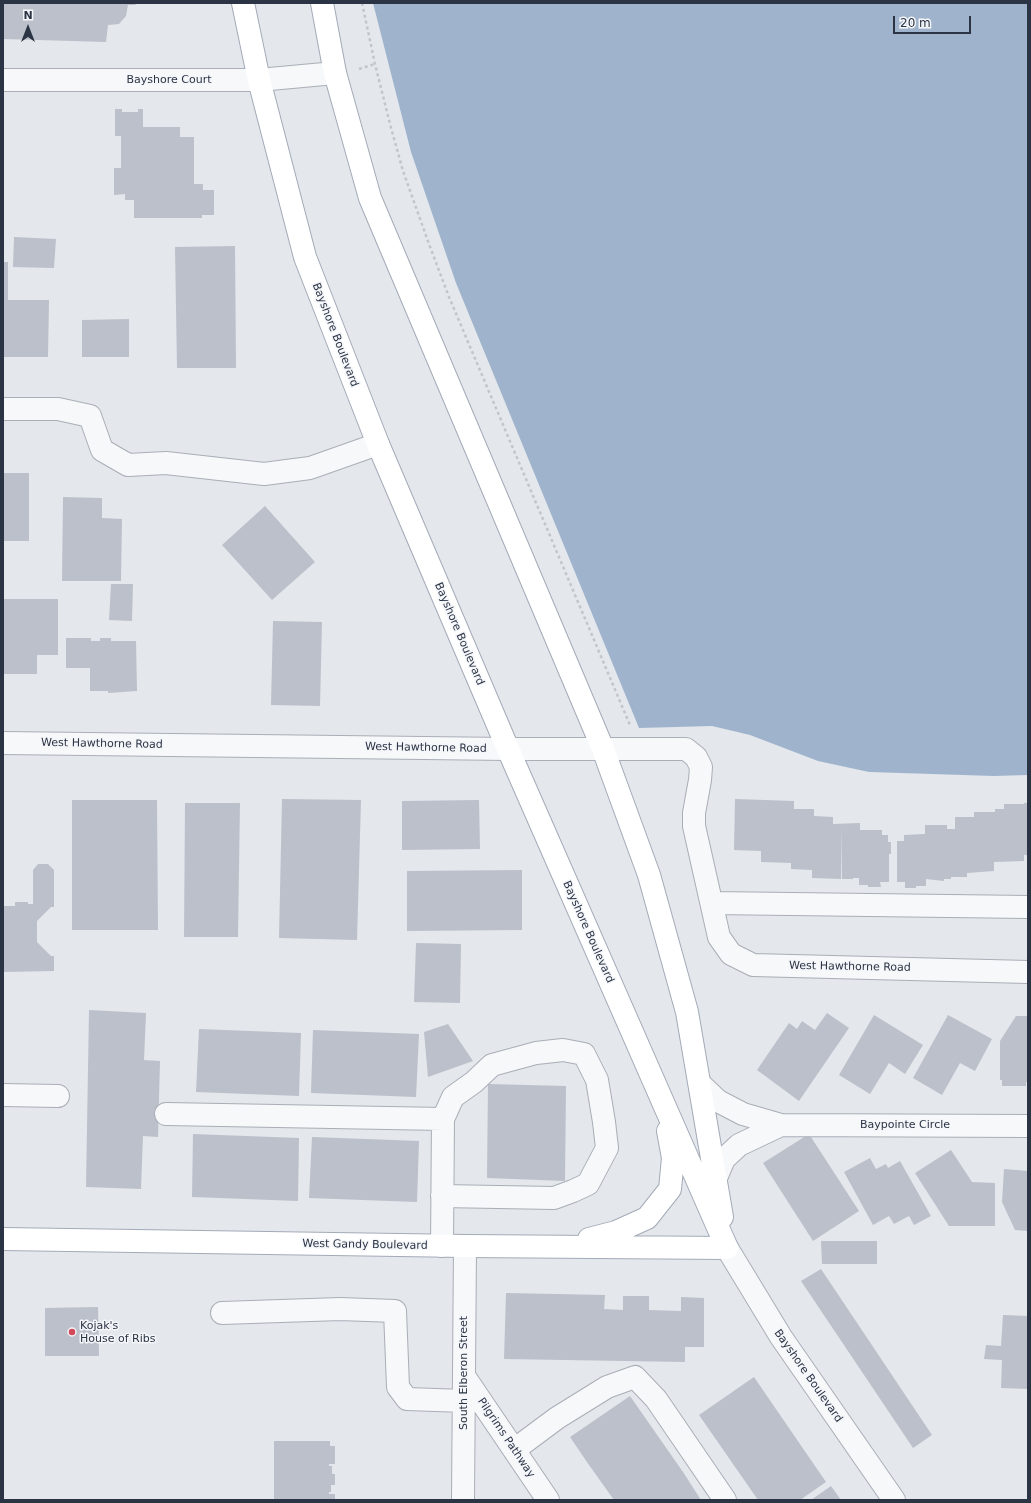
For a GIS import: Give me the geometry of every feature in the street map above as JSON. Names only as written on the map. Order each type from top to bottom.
[{"type":"main road","name":"Bayshore Boulevard","points":[[243,3],[259,80],[305,257],[378,444],[508,749],[727,1248]]},
{"type":"main road","name":"Bayshore Boulevard","points":[[322,3],[346,72],[370,198],[603,749],[649,875],[687,1012],[727,1248]]},
{"type":"main road","points":[[563,1247],[616,1232],[647,1218],[670,1189],[673,1158],[662,1100]]},
{"type":"main road","name":"West Gandy Boulevard","points":[[3,1239],[442,1246],[727,1248]]},
{"type":"street","name":"Bayshore Court","points":[[3,80],[259,80],[346,72]]},
{"type":"street","points":[[3,409],[58,409],[90,416],[102,450],[128,466],[166,463],[264,474],[310,468],[378,444]]},
{"type":"street","name":"West Hawthorne Road","points":[[3,743],[508,749],[686,749],[696,757],[701,767],[694,813],[694,826],[719,938],[731,954],[753,965],[1028,972]]},
{"type":"street","points":[[712,903],[1028,907]]},
{"type":"street","points":[[442,1196],[554,1198],[588,1184],[607,1148],[597,1080],[584,1054],[563,1050],[536,1053],[492,1065],[474,1082],[453,1097],[442,1119],[442,1196],[442,1246]]},
{"type":"street","name":"Baypointe Circle","points":[[700,1084],[718,1101],[743,1114],[781,1125],[1028,1126]]},
{"type":"street","points":[[3,1095],[58,1096]]},
{"type":"street","points":[[166,1114],[442,1119]]},
{"type":"street","name":"Baypointe Circle","points":[[716,1178],[724,1160],[739,1145],[781,1125]]},
{"type":"street","name":"South Elberon Street","points":[[464,1500],[465,1246]]},
{"type":"street","name":"Bayshore Boulevard","points":[[727,1248],[781,1337],[894,1500]]},
{"type":"street","points":[[222,1313],[340,1308],[395,1311],[398,1387],[407,1399],[464,1401]]},
{"type":"street","name":"Pilgrims Pathway","points":[[464,1376],[548,1500]]},
{"type":"street","points":[[514,1450],[557,1418],[607,1387],[635,1377],[656,1399],[725,1500]]},
{"type":"path","points":[[362,3],[375,64],[403,171],[449,297],[642,749]]},
{"type":"path","points":[[346,72],[375,64]]},
{"type":"water","points":[[373,3],[1028,3],[1028,775],[994,776],[869,772],[818,761],[750,735],[712,726],[639,728],[456,283],[411,152]]},
{"type":"building","points":[[3,3],[137,3],[135,5],[128,5],[126,16],[119,24],[108,25],[106,42],[3,39]]},
{"type":"building","points":[[115,109],[122,109],[122,112],[138,112],[138,109],[143,109],[143,127],[180,127],[180,137],[194,137],[194,184],[203,184],[203,190],[214,190],[214,215],[202,215],[202,218],[134,218],[134,200],[125,200],[125,194],[114,195],[114,168],[121,168],[121,136],[115,136]]},
{"type":"building","points":[[14,237],[56,239],[54,268],[13,267]]},
{"type":"building","points":[[235,246],[236,368],[177,368],[175,247]]},
{"type":"building","points":[[3,262],[8,262],[8,300],[49,300],[48,357],[3,357]]},
{"type":"building","points":[[129,319],[129,357],[82,357],[82,320]]},
{"type":"building","points":[[3,473],[29,473],[29,541],[3,541]]},
{"type":"building","points":[[63,497],[102,498],[102,518],[122,519],[121,581],[62,581]]},
{"type":"building","points":[[265,506],[315,562],[272,600],[222,545]]},
{"type":"building","points":[[111,584],[133,584],[132,621],[109,620]]},
{"type":"building","points":[[3,599],[58,599],[58,655],[37,655],[37,674],[3,674]]},
{"type":"building","points":[[273,621],[322,622],[320,706],[271,705]]},
{"type":"building","points":[[66,638],[91,638],[91,641],[100,641],[100,638],[111,638],[111,641],[136,641],[137,691],[108,693],[108,691],[90,691],[90,668],[66,668]]},
{"type":"building","points":[[282,799],[361,800],[357,940],[279,938]]},
{"type":"building","points":[[735,799],[794,801],[794,809],[814,809],[814,816],[833,817],[833,824],[860,823],[860,830],[882,830],[882,835],[888,835],[888,842],[891,842],[891,854],[889,854],[889,882],[880,882],[881,887],[868,887],[868,885],[859,885],[859,878],[842,879],[842,827],[841,879],[812,878],[812,870],[791,869],[791,863],[761,862],[761,851],[734,850]]},
{"type":"building","points":[[72,800],[157,800],[158,930],[72,930]]},
{"type":"building","points":[[479,800],[480,849],[402,850],[402,801]]},
{"type":"building","points":[[185,803],[240,803],[238,937],[184,937]]},
{"type":"building","points":[[1028,803],[1028,855],[1024,855],[1024,861],[994,862],[994,871],[967,873],[967,877],[951,877],[951,879],[944,879],[944,881],[926,879],[926,886],[916,886],[916,888],[905,888],[905,882],[897,882],[897,841],[904,841],[904,835],[925,834],[925,825],[947,825],[947,829],[955,829],[955,817],[974,817],[974,812],[995,812],[995,809],[1004,809],[1004,804]]},
{"type":"building","points":[[38,864],[48,864],[54,870],[54,907],[51,907],[37,921],[37,942],[51,956],[54,956],[54,971],[3,972],[3,906],[15,906],[15,902],[28,902],[28,904],[33,904],[33,870]]},
{"type":"building","points":[[522,870],[522,930],[407,931],[407,871]]},
{"type":"building","points":[[416,943],[461,944],[460,1003],[414,1002]]},
{"type":"building","points":[[89,1010],[146,1013],[144,1060],[160,1061],[158,1137],[143,1136],[141,1189],[86,1187]]},
{"type":"building","points":[[827,1013],[849,1028],[799,1101],[757,1070],[789,1023],[797,1029],[802,1021],[815,1030]]},
{"type":"building","points":[[874,1015],[923,1045],[905,1074],[889,1063],[870,1094],[839,1075]]},
{"type":"building","points":[[948,1015],[992,1039],[975,1071],[960,1063],[942,1095],[913,1078]]},
{"type":"building","points":[[1016,1016],[1028,1016],[1028,1082],[1026,1082],[1026,1086],[1002,1086],[1002,1080],[1000,1080],[1000,1041]]},
{"type":"building","points":[[448,1024],[473,1061],[428,1077],[424,1032]]},
{"type":"building","points":[[199,1029],[301,1033],[299,1096],[196,1092]]},
{"type":"building","points":[[313,1030],[419,1034],[416,1097],[311,1093]]},
{"type":"building","points":[[488,1084],[566,1086],[565,1181],[487,1178]]},
{"type":"building","points":[[193,1134],[299,1138],[298,1201],[192,1197]]},
{"type":"building","points":[[809,1134],[859,1211],[813,1241],[763,1163]]},
{"type":"building","points":[[312,1137],[419,1141],[417,1202],[309,1198]]},
{"type":"building","points":[[951,1150],[972,1182],[995,1183],[995,1226],[949,1226],[915,1173]]},
{"type":"building","points":[[870,1158],[876,1169],[886,1164],[888,1168],[900,1161],[931,1216],[914,1225],[909,1216],[894,1224],[889,1216],[873,1225],[844,1172]]},
{"type":"building","points":[[1004,1169],[1028,1171],[1028,1231],[1015,1230],[1002,1202]]},
{"type":"building","points":[[821,1241],[877,1241],[877,1264],[822,1264]]},
{"type":"building","points":[[821,1269],[932,1435],[913,1448],[801,1281]]},
{"type":"building","points":[[506,1293],[605,1295],[604,1309],[623,1310],[623,1296],[649,1296],[649,1310],[681,1311],[681,1297],[704,1298],[704,1347],[685,1347],[685,1362],[504,1359]]},
{"type":"building","name":"Kojak's House of Ribs","points":[[98,1307],[99,1356],[45,1356],[45,1308]]},
{"type":"building","points":[[1003,1315],[1028,1316],[1028,1389],[1001,1388],[1002,1360],[984,1359],[986,1345],[1001,1346]]},
{"type":"building","points":[[754,1377],[826,1482],[800,1500],[758,1500],[699,1415]]},
{"type":"building","points":[[630,1396],[701,1500],[614,1500],[589,1465],[570,1437]]},
{"type":"building","points":[[274,1441],[330,1441],[330,1446],[335,1446],[335,1464],[329,1464],[329,1466],[332,1466],[332,1474],[335,1474],[335,1485],[331,1485],[331,1492],[329,1492],[329,1494],[335,1494],[335,1500],[274,1500]]},
{"type":"building","points":[[831,1486],[841,1500],[811,1500]]},
{"type":"place","name":"Kojak's House of Ribs","points":[[72,1332]]}]
